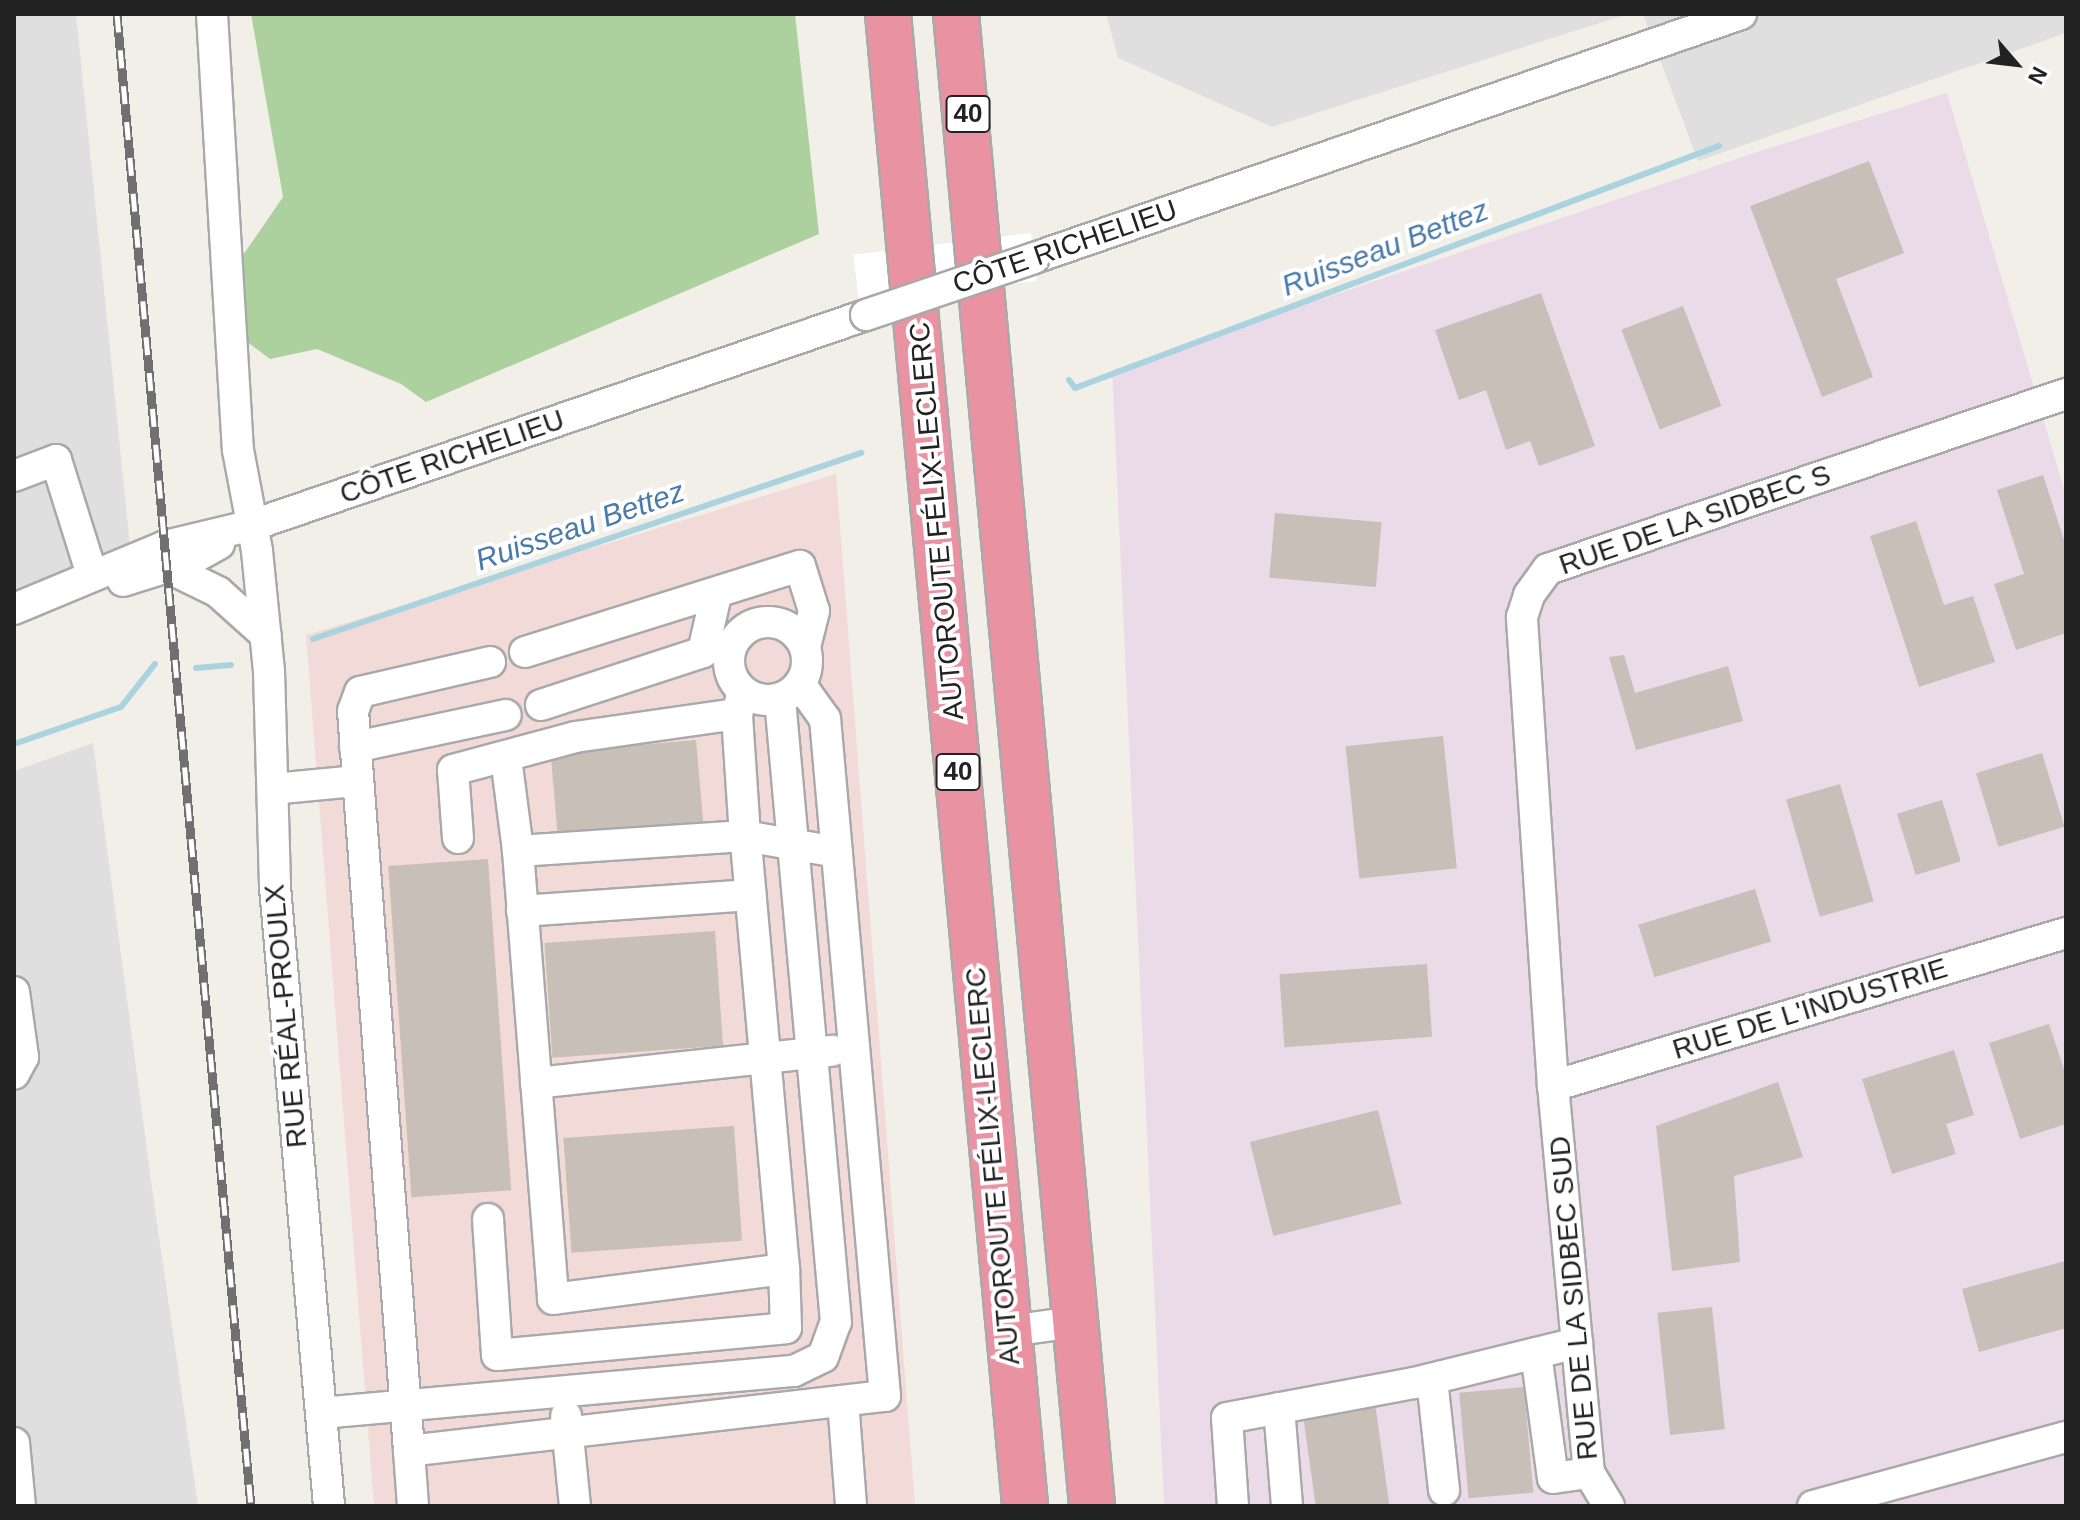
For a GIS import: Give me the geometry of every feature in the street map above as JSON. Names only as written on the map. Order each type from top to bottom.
[{"type":"highway","name":"AUTOROUTE FÉLIX-LECLERC","points":[[888,14],[1025,1506]]},
{"type":"highway","name":"40","points":[[956,14],[1092,1506]]},
{"type":"street","name":"RUE RÉAL-PROULX","points":[[212,14],[238,450],[253,525],[266,635],[275,887],[329,1506]]},
{"type":"street","name":"CÔTE RICHELIEU","points":[[26,604],[165,546],[253,525],[1741,14]]},
{"type":"street","name":"RUE DE LA SIDBEC S","points":[[1553,1086],[1522,617],[1529,595],[1548,569],[2066,394]]},
{"type":"street","points":[[14,476],[56,460],[92,575]]},
{"type":"street","name":"CÔTE RICHELIEU","points":[[26,604],[167,567],[253,525]]},
{"type":"street","points":[[321,1413],[790,1371],[823,1357],[836,1322],[793,844],[790,691],[808,660],[805,646],[814,611],[800,566],[716,595],[525,652]]},
{"type":"street","points":[[167,567],[226,597],[266,635]]},
{"type":"street","points":[[541,705],[703,652],[716,595]]},
{"type":"street","points":[[488,1219],[497,1355],[786,1328],[784,1269],[745,836],[740,703],[728,658],[731,645],[750,625],[776,621],[788,626],[805,646]]},
{"type":"street","points":[[413,1506],[353,711],[360,692],[490,662]]},
{"type":"street","points":[[409,1451],[885,1396],[825,719],[790,691],[575,737],[453,770],[435,771],[431,731]]},
{"type":"street","points":[[355,747],[506,715]]},
{"type":"street","points":[[506,758],[518,851],[556,1351],[569,1433],[575,1506]]},
{"type":"street","points":[[453,770],[458,838]]},
{"type":"street","points":[[273,789],[356,781]]},
{"type":"street","points":[[518,851],[745,836],[837,852]]},
{"type":"street","points":[[522,911],[750,895]]},
{"type":"street","name":"RUE DE L'INDUSTRIE","points":[[1553,1086],[2066,933]]},
{"type":"street","points":[[14,992],[23,1057],[14,1074]]},
{"type":"street","points":[[536,1083],[854,1050]]},
{"type":"street","name":"RUE DE LA SIDBEC SUD","points":[[1553,1086],[1589,1473],[1609,1506]]},
{"type":"street","points":[[553,1299],[784,1269]]},
{"type":"street","points":[[1009,1331],[1075,1322]]},
{"type":"street","points":[[723,1333],[729,1414]]},
{"type":"street","points":[[1233,1506],[1227,1418],[1432,1379],[1577,1343]]},
{"type":"street","points":[[1536,1353],[1553,1478],[1589,1473]]},
{"type":"street","points":[[790,1371],[810,1405]]},
{"type":"street","points":[[1432,1379],[1444,1490]]},
{"type":"street","points":[[843,1401],[851,1506]]},
{"type":"street","points":[[1279,1408],[1287,1506]]},
{"type":"street","points":[[1813,1506],[2066,1437]]},
{"type":"street","points":[[14,1443],[18,1493]]},
{"type":"shaded area","points":[[14,14],[76,14],[131,556],[14,597]]},
{"type":"shaded area","points":[[1106,14],[1628,14],[1272,127],[1118,58]]},
{"type":"shaded area","points":[[1643,14],[2066,14],[2066,33],[1698,161]]},
{"type":"shaded area","points":[[1947,93],[2066,496],[2066,1506],[1164,1506],[1112,370],[1760,151]]},
{"type":"shaded area","points":[[836,474],[915,1506],[374,1506],[306,635]]},
{"type":"shaded area","points":[[93,743],[198,1506],[14,1506],[14,771]]},
{"type":"green space","points":[[251,14],[795,14],[819,234],[426,402],[401,384],[317,349],[270,359],[218,320],[239,261],[283,197]]},
{"type":"pier","points":[[1031,233],[1037,281],[859,302],[853,255]]},
{"type":"building","points":[[1869,161],[1904,253],[1836,279],[1873,377],[1822,397],[1750,206]]},
{"type":"building","points":[[1541,293],[1595,446],[1539,466],[1530,441],[1506,450],[1486,390],[1459,400],[1435,330]]},
{"type":"building","points":[[1683,306],[1721,406],[1660,430],[1621,330]]},
{"type":"building","points":[[2043,475],[2066,546],[2066,633],[2016,650],[1994,584],[2024,574],[1997,490]]},
{"type":"building","points":[[1275,513],[1382,522],[1376,587],[1269,578]]},
{"type":"building","points":[[1916,521],[1944,605],[1973,596],[1995,662],[1919,687],[1870,536]]},
{"type":"building","points":[[1624,655],[1635,693],[1728,666],[1743,721],[1636,750],[1609,657]]},
{"type":"building","points":[[1443,736],[1457,868],[1359,879],[1346,746]]},
{"type":"building","points":[[696,740],[704,831],[558,843],[551,753]]},
{"type":"building","points":[[2042,753],[2065,827],[1999,847],[1976,773]]},
{"type":"building","points":[[1840,784],[1874,901],[1820,917],[1786,799]]},
{"type":"building","points":[[1942,800],[1961,861],[1916,875],[1897,814]]},
{"type":"building","points":[[488,859],[511,1190],[411,1197],[388,866]]},
{"type":"building","points":[[1755,889],[1771,942],[1654,977],[1638,925]]},
{"type":"building","points":[[715,931],[723,1046],[552,1058],[544,943]]},
{"type":"building","points":[[1427,964],[1432,1037],[1284,1047],[1279,974]]},
{"type":"building","points":[[2049,1024],[2066,1075],[2066,1124],[2020,1139],[1989,1043]]},
{"type":"building","points":[[1954,1050],[1974,1115],[1946,1124],[1956,1154],[1892,1174],[1862,1079]]},
{"type":"building","points":[[1778,1082],[1803,1157],[1734,1176],[1740,1262],[1672,1271],[1656,1126]]},
{"type":"building","points":[[1378,1110],[1401,1204],[1273,1236],[1250,1142]]},
{"type":"building","points":[[734,1126],[742,1241],[571,1253],[563,1138]]},
{"type":"building","points":[[2065,1261],[2066,1328],[1979,1352],[1962,1289]]},
{"type":"building","points":[[1712,1307],[1725,1429],[1670,1435],[1657,1313]]},
{"type":"building","points":[[1524,1387],[1533,1493],[1468,1498],[1459,1393]]},
{"type":"building","points":[[1374,1396],[1389,1506],[1316,1506],[1302,1406]]},
{"type":"waterway","name":"Ruisseau Bettez","points":[[1069,380],[1075,388],[1719,146]]},
{"type":"waterway","name":"Ruisseau Bettez","points":[[313,639],[861,453]]},
{"type":"waterway","name":"Ruisseau Bettez","points":[[14,744],[121,707],[155,664]]},
{"type":"waterway","name":"Ruisseau Bettez","points":[[196,668],[231,665]]},
{"type":"railway","points":[[117,14],[251,1506]]}]
